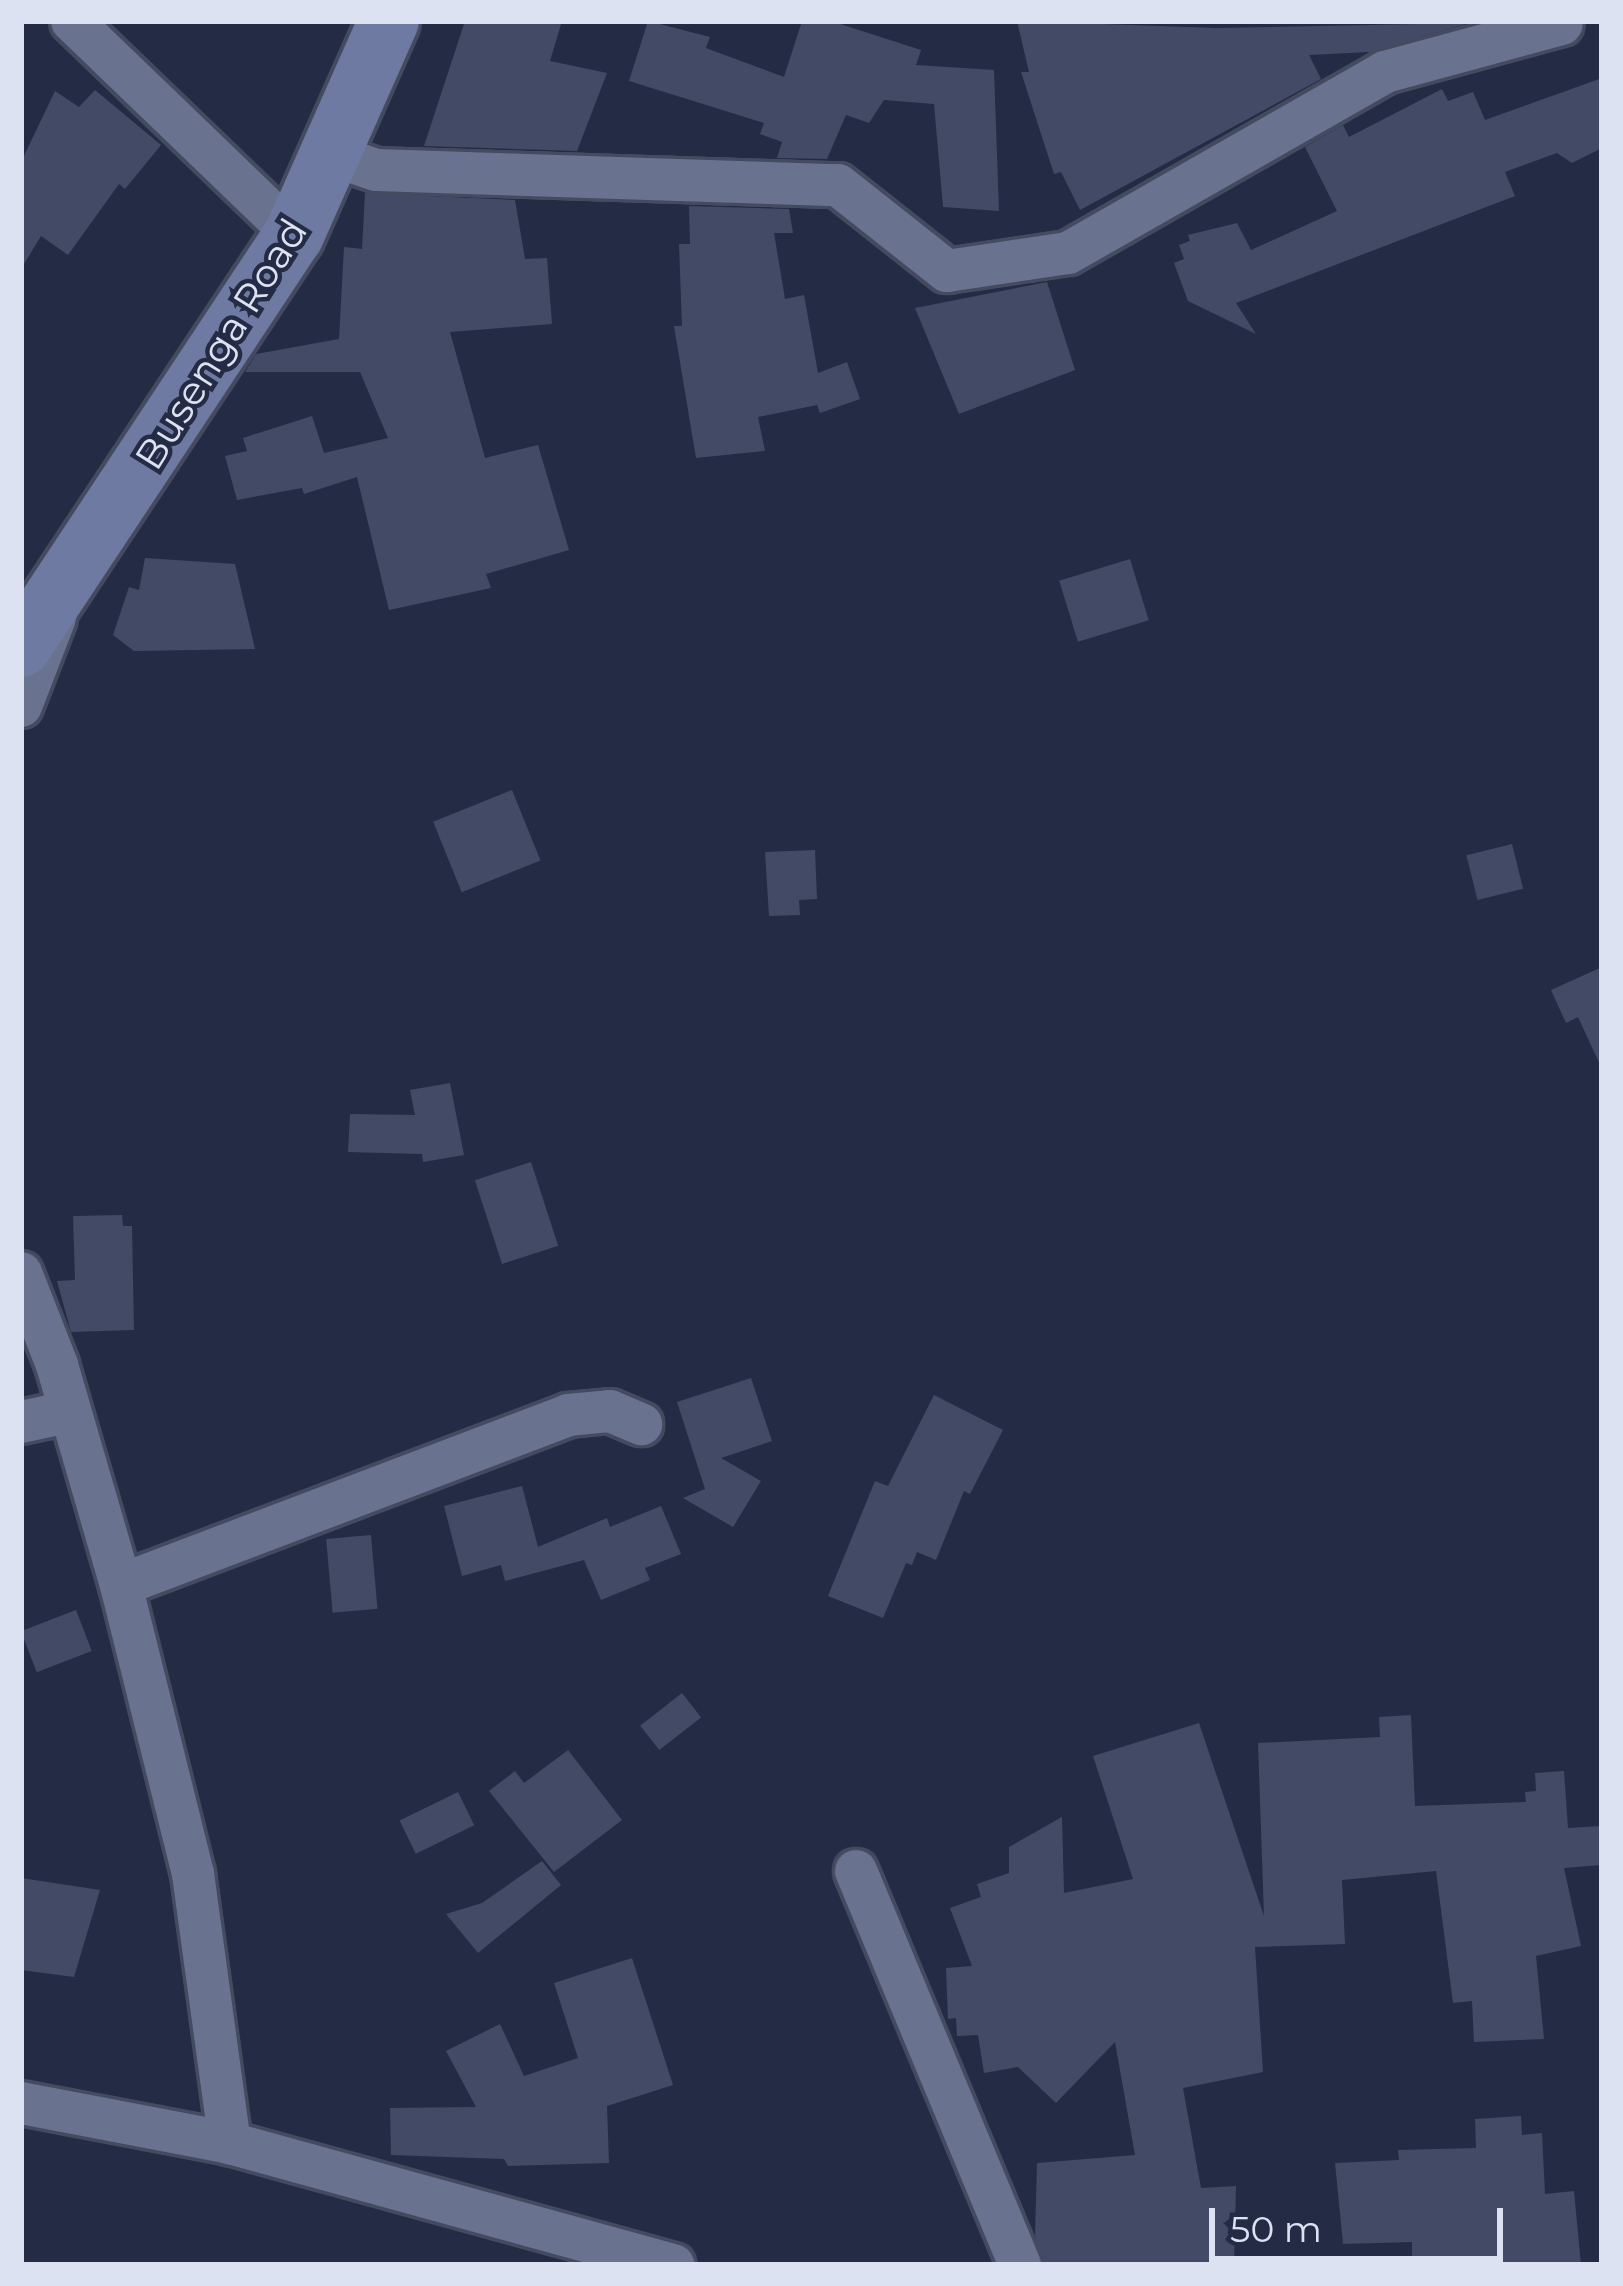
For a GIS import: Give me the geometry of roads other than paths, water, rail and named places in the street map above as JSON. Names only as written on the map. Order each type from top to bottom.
[{"type":"street","points":[[72,21],[294,235]]},
{"type":"street","name":"Busenga Road","points":[[21,647],[294,235],[389,21]]},
{"type":"street","points":[[329,154],[376,170],[838,185],[947,271],[1068,253],[1385,72],[1562,24]]},
{"type":"street","points":[[21,706],[63,588]]},
{"type":"street","points":[[21,1273],[121,1585],[194,1874],[230,2143]]},
{"type":"street","points":[[121,1585],[568,1414],[610,1411],[641,1424]]},
{"type":"street","points":[[21,1422],[68,1412]]},
{"type":"street","points":[[856,1871],[1020,2265]]},
{"type":"street","points":[[21,2103],[230,2143],[584,2256],[674,2265]]}]
